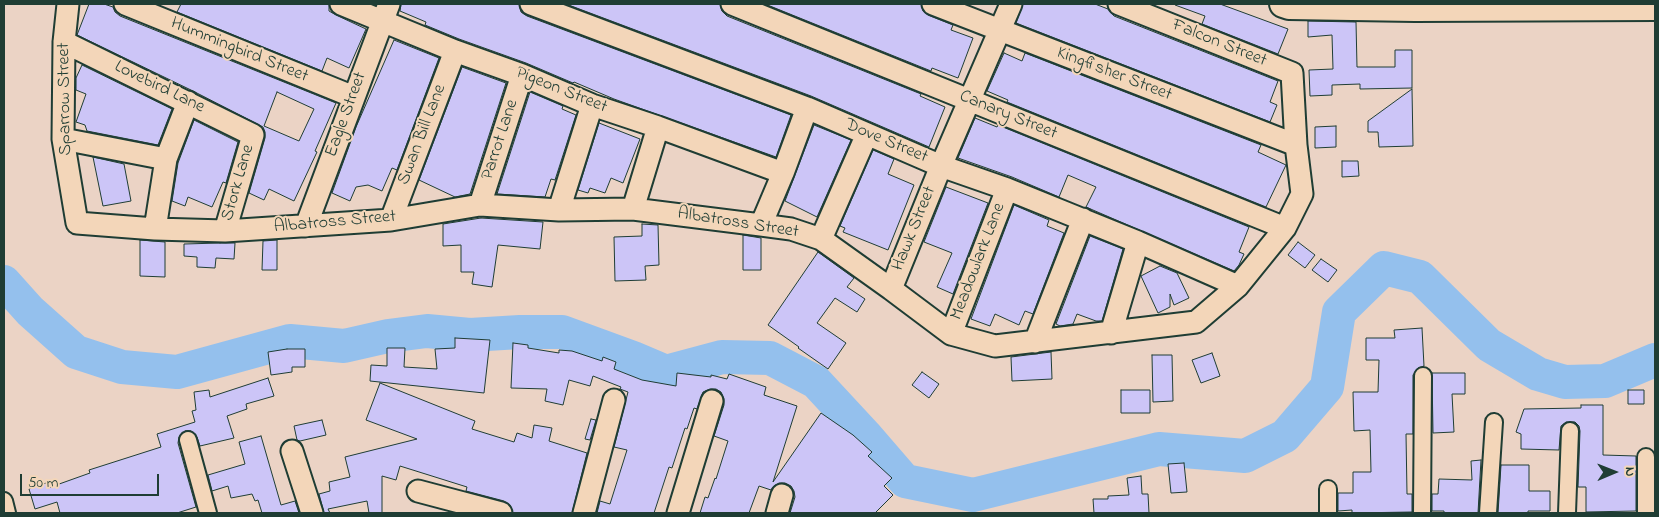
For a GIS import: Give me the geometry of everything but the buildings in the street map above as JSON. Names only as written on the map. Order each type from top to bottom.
[{"type":"street","name":"Sparrow Street","points":[[68,4],[64,42],[63,139],[78,223]]},
{"type":"street","name":"Hummingbird Street","points":[[125,4],[354,97]]},
{"type":"street","name":"Pigeon Street","points":[[341,4],[386,12],[455,51],[522,75],[592,105],[783,173]]},
{"type":"street","name":"Dove Street","points":[[532,4],[807,108],[941,166],[1008,189],[1083,219],[1238,286]]},
{"type":"street","name":"Canary Street","points":[[732,4],[1285,228]]},
{"type":"street","name":"Kingfisher Street","points":[[933,4],[1296,145]]},
{"type":"street","name":"Hawk Street","points":[[891,289],[941,166],[1011,4]]},
{"type":"street","name":"Falcon Street","points":[[1118,4],[1292,73]]},
{"type":"street","points":[[1283,4],[1289,6],[1415,8],[1655,7]]},
{"type":"street","name":"Eagle Street","points":[[306,226],[386,12]]},
{"type":"street","name":"Lovebird Lane","points":[[64,42],[253,136]]},
{"type":"street","name":"Swan Bill Lane","points":[[391,220],[455,51]]},
{"type":"street","name":"Albatross Street","points":[[78,223],[155,229],[225,231],[391,220],[480,205],[559,210],[633,209],[791,229],[821,239],[951,334],[995,346],[1111,333],[1196,322],[1238,286],[1285,228],[1302,194],[1296,145],[1292,73]]},
{"type":"street","name":"Parrot Lane","points":[[480,205],[522,75]]},
{"type":"street","points":[[155,229],[166,159],[188,102]]},
{"type":"street","points":[[559,210],[592,105]]},
{"type":"street","points":[[761,225],[807,108]]},
{"type":"street","points":[[633,209],[658,127]]},
{"type":"street","points":[[821,239],[867,134]]},
{"type":"street","name":"Stork Lane","points":[[225,231],[253,136]]},
{"type":"street","points":[[63,139],[166,159]]},
{"type":"street","name":"Meadowlark Lane","points":[[951,334],[1008,189]]},
{"type":"street","points":[[1035,342],[1083,219]]},
{"type":"street","points":[[1111,333],[1138,242]]},
{"type":"street","points":[[1422,513],[1423,376]]},
{"type":"street","points":[[584,513],[614,400]]},
{"type":"street","points":[[678,513],[712,401]]},
{"type":"street","points":[[1488,513],[1494,422]]},
{"type":"street","points":[[1567,513],[1570,431]]},
{"type":"street","points":[[188,440],[202,512]]},
{"type":"street","points":[[292,451],[312,513]]},
{"type":"street","points":[[1646,457],[1646,513]]},
{"type":"street","points":[[1328,489],[1328,513]]},
{"type":"street","points":[[418,491],[501,513]]},
{"type":"street","points":[[4,501],[7,513]]},
{"type":"waterway","points":[[4,282],[30,311],[76,352],[122,367],[177,372],[290,341],[344,346],[388,336],[427,331],[470,335],[562,332],[666,372],[722,357],[770,358],[816,382],[905,481],[973,495],[1159,449],[1245,456],[1285,436],[1327,387],[1339,312],[1384,268],[1420,277],[1489,345],[1538,374],[1565,382],[1605,381],[1655,360]]}]
